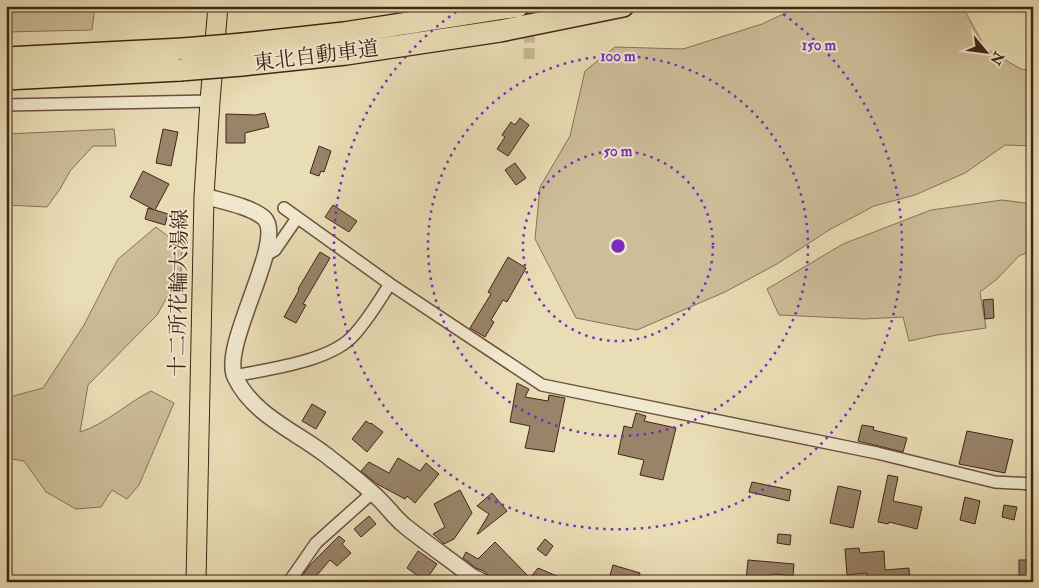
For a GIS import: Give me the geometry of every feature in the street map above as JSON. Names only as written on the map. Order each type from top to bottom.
[{"type":"highway","name":"東北自動車道","points":[[6,58],[244,44],[344,33],[518,6]]},
{"type":"highway","name":"東北自動車道","points":[[6,79],[180,70],[346,54],[500,31],[623,6]]},
{"type":"main road","name":"十二所花輪大湯線","points":[[196,582],[204,196],[218,6]]},
{"type":"street","points":[[6,106],[210,101]]},
{"type":"street","points":[[204,196],[250,211],[266,220],[269,233],[264,256],[233,354],[234,376],[246,394],[263,411],[297,437],[324,454],[372,493],[404,525],[472,576],[484,582]]},
{"type":"street","points":[[284,208],[390,284],[542,385],[877,453],[995,482],[1033,484]]},
{"type":"street","points":[[264,256],[275,250],[297,218]]},
{"type":"street","points":[[234,376],[298,363],[329,352],[350,339],[364,323],[390,284]]},
{"type":"street","points":[[289,582],[316,543],[372,493]]},
{"type":"shaded area","points":[[6,6],[95,6],[92,30],[6,32]]},
{"type":"shaded area","points":[[800,6],[962,6],[986,49],[1021,69],[1033,71],[1033,146],[1005,145],[965,173],[915,195],[874,206],[829,230],[777,264],[725,292],[637,330],[576,318],[535,239],[540,187],[570,136],[585,71],[615,47],[683,49],[762,24]]},
{"type":"shaded area","points":[[114,129],[116,146],[93,146],[70,171],[47,207],[6,205],[6,134]]},
{"type":"shaded area","points":[[1002,200],[1033,204],[1033,250],[1019,256],[997,279],[980,292],[986,328],[909,341],[903,317],[864,319],[779,315],[767,289],[843,244],[931,210]]},
{"type":"shaded area","points":[[156,227],[182,247],[181,273],[157,315],[88,385],[80,432],[108,419],[151,391],[174,403],[139,485],[127,499],[112,490],[101,507],[76,509],[46,492],[24,461],[6,458],[6,398],[43,388],[84,325],[118,259]]},
{"type":"building","points":[[265,113],[269,127],[245,133],[245,143],[226,143],[226,114],[256,115]]},
{"type":"building","points":[[520,118],[529,125],[508,156],[497,149],[505,137],[502,135],[511,122],[515,125]]},
{"type":"building","points":[[163,129],[178,132],[171,166],[156,163]]},
{"type":"building","points":[[319,146],[331,151],[324,172],[321,171],[319,176],[310,173]]},
{"type":"building","points":[[515,163],[526,178],[516,185],[505,170]]},
{"type":"building","points":[[143,171],[169,184],[155,210],[168,214],[165,225],[145,219],[148,208],[154,210],[130,197]]},
{"type":"building","points":[[333,205],[357,221],[349,232],[325,217]]},
{"type":"building","points":[[320,252],[330,258],[303,304],[306,305],[296,323],[284,317]]},
{"type":"building","points":[[508,257],[526,268],[507,302],[503,300],[491,320],[494,322],[485,337],[470,328],[491,294],[488,292]]},
{"type":"building","points":[[993,299],[994,318],[985,319],[983,300]]},
{"type":"building","points":[[517,383],[529,389],[525,397],[548,401],[549,395],[565,398],[554,452],[525,448],[530,426],[510,422]]},
{"type":"building","points":[[312,404],[326,412],[316,429],[302,421]]},
{"type":"building","points":[[636,413],[646,416],[644,421],[676,428],[663,480],[640,475],[644,460],[618,454],[624,426],[632,428]]},
{"type":"building","points":[[366,421],[383,432],[367,452],[352,439]]},
{"type":"building","points":[[862,425],[874,427],[873,430],[907,438],[903,452],[858,441]]},
{"type":"building","points":[[967,431],[1013,440],[1005,473],[959,464]]},
{"type":"building","points":[[398,458],[420,471],[426,463],[439,474],[415,503],[407,496],[405,499],[377,484],[361,471],[369,462],[389,473]]},
{"type":"building","points":[[888,475],[898,477],[893,501],[922,507],[917,529],[889,522],[888,524],[878,522]]},
{"type":"building","points":[[752,482],[791,490],[789,501],[749,492]]},
{"type":"building","points":[[838,486],[861,491],[853,528],[830,523]]},
{"type":"building","points":[[460,490],[472,513],[454,539],[444,544],[433,534],[445,527],[434,504]]},
{"type":"building","points":[[492,493],[507,511],[477,534],[489,514],[477,506]]},
{"type":"building","points":[[965,497],[980,501],[975,524],[960,520]]},
{"type":"building","points":[[1004,505],[1017,507],[1014,520],[1002,517]]},
{"type":"building","points":[[369,516],[376,524],[361,537],[354,529]]},
{"type":"building","points":[[778,534],[791,535],[790,545],[777,543]]},
{"type":"building","points":[[339,536],[345,541],[342,544],[351,553],[337,566],[330,560],[311,582],[308,582],[302,576],[310,565]]},
{"type":"building","points":[[545,539],[553,546],[546,556],[537,549]]},
{"type":"building","points":[[495,542],[530,578],[538,568],[571,582],[495,582],[484,571],[476,568],[463,558],[466,552],[478,559]]},
{"type":"building","points":[[859,548],[860,553],[884,551],[885,570],[909,568],[910,582],[867,582],[867,573],[847,575],[845,549]]},
{"type":"building","points":[[418,551],[437,564],[425,581],[407,568]]},
{"type":"building","points":[[748,560],[794,564],[793,576],[775,574],[770,575],[769,582],[746,581]]},
{"type":"building","points":[[1019,560],[1033,560],[1033,582],[1019,582]]},
{"type":"building","points":[[613,565],[640,573],[638,582],[608,582]]},
{"type":"tunnel","points":[[529,59],[530,6]]}]
